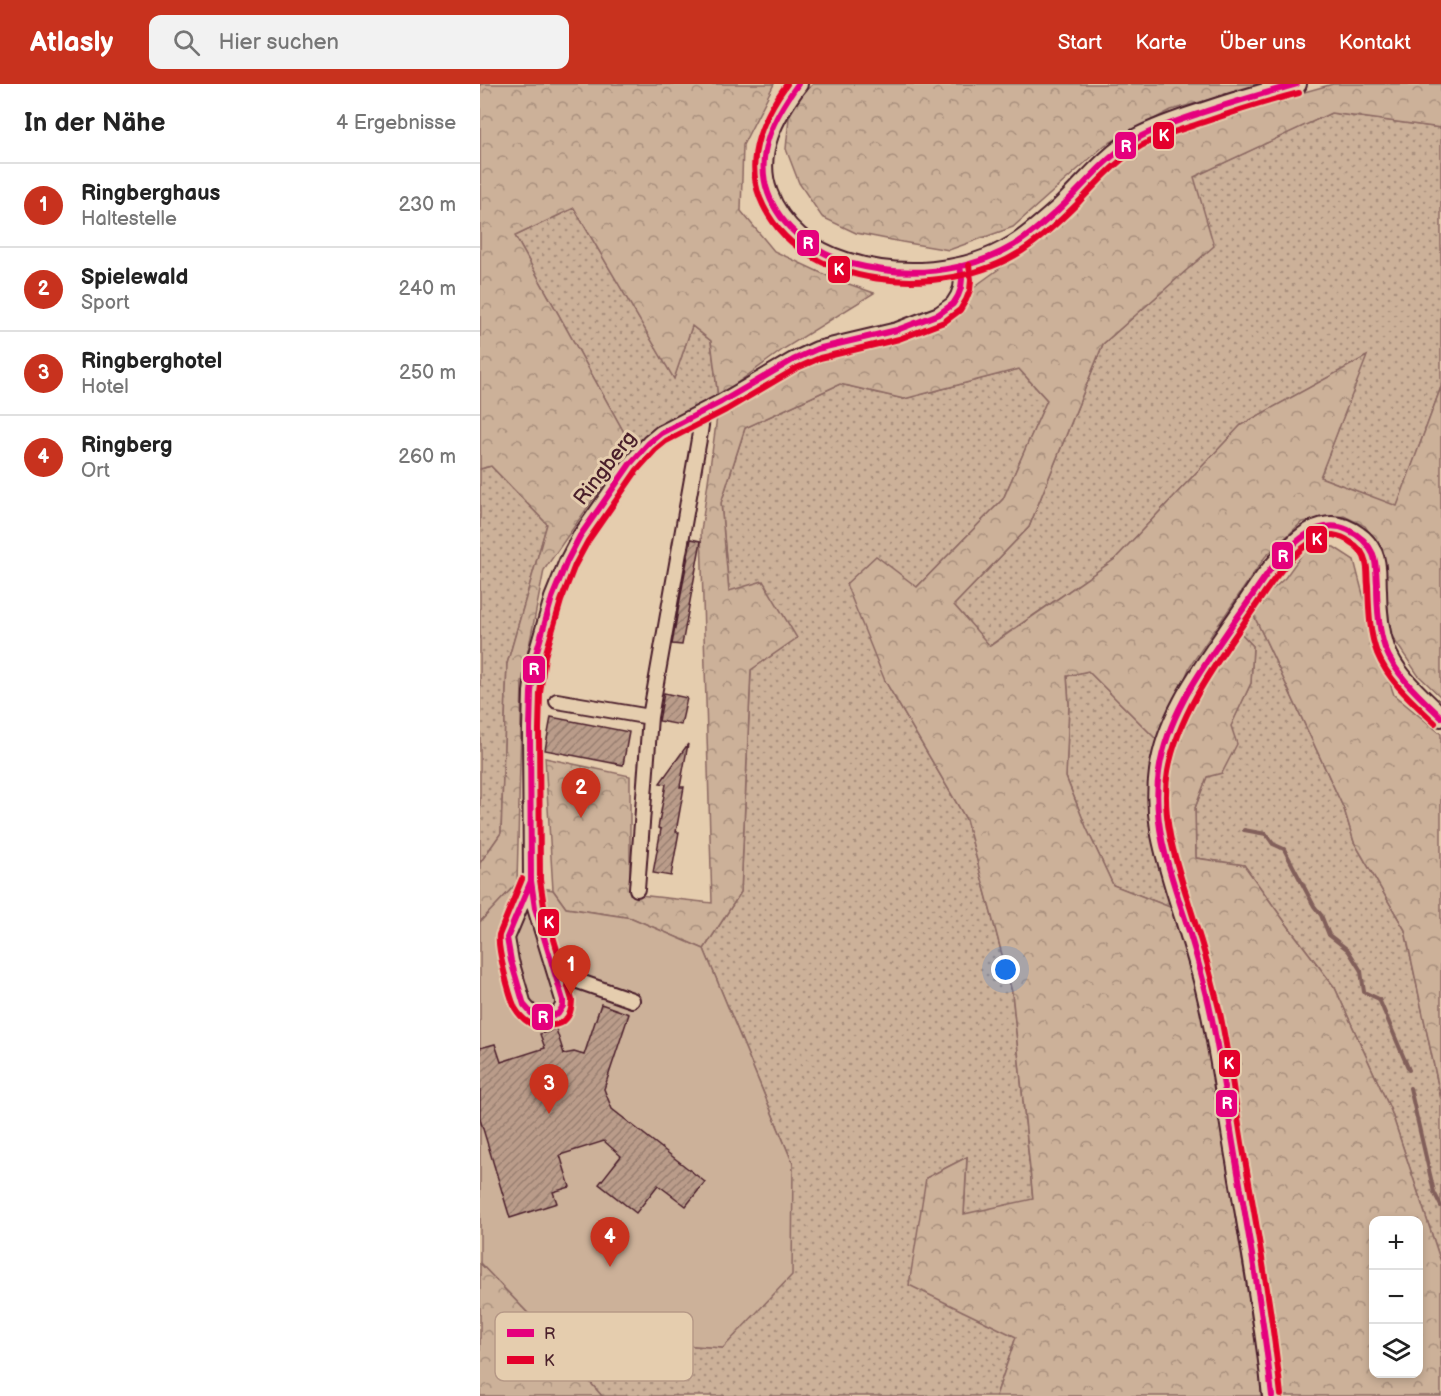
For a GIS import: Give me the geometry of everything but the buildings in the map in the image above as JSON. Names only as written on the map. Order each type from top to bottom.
[{"type":"main road","points":[[798,84],[776,119],[765,147],[763,172],[766,189],[773,206],[785,225],[821,252],[857,266],[908,272],[944,270],[997,254],[1031,232],[1060,208],[1116,153],[1142,135],[1180,119],[1297,84]]},
{"type":"main road","points":[[1272,1396],[1252,1256],[1213,1026],[1199,966],[1158,825],[1157,792],[1161,755],[1170,728],[1186,696],[1264,577],[1300,538],[1313,530],[1326,526],[1348,530],[1360,537],[1373,555],[1376,568],[1378,615],[1386,650],[1405,681],[1441,717]]},
{"type":"lane","name":"Ringberg","points":[[531,881],[507,938],[510,961],[524,1005],[532,1014],[546,1017],[558,1014],[562,1000],[535,908],[531,881],[531,692],[536,654],[552,598],[567,561],[580,536],[630,464],[661,433],[703,412],[793,360],[817,349],[897,330],[939,314],[958,296],[962,279],[960,266]]},
{"type":"lane","points":[[637,889],[650,717],[703,412]]},
{"type":"lane","points":[[557,701],[650,717]]},
{"type":"lane","points":[[557,978],[569,978],[632,1000]]},
{"type":"green space","points":[[480,84],[774,84],[743,145],[741,211],[774,251],[832,278],[874,293],[785,348],[718,397],[711,341],[692,326],[674,379],[574,208],[515,236],[631,445],[544,570],[522,682],[517,883],[480,922],[480,863],[501,833],[507,664],[547,524],[491,466],[480,469]]},
{"type":"green space","points":[[813,84],[1267,84],[1171,110],[1105,145],[1013,227],[949,250],[856,233],[822,217],[799,183],[786,149],[790,107]]},
{"type":"green space","points":[[1333,84],[1441,84],[1441,128],[1331,113],[1194,177],[1214,246],[1103,344],[1029,527],[954,605],[990,646],[1115,559],[1241,425],[1367,356],[1320,477],[1397,506],[1441,387],[1441,697],[1418,675],[1391,635],[1381,550],[1365,526],[1344,516],[1302,522],[1265,557],[1190,666],[1159,742],[1088,671],[1067,676],[1069,704],[1066,777],[1086,827],[1113,885],[1175,909],[1203,1016],[1260,1370],[1261,1396],[996,1396],[1016,1337],[909,1285],[926,1178],[967,1157],[964,1214],[1033,1199],[1012,992],[966,819],[885,681],[846,584],[876,556],[917,587],[1003,499],[1047,400],[1019,369],[904,399],[840,384],[745,428],[721,503],[729,591],[763,581],[797,638],[751,670],[741,892],[704,949],[632,918],[566,908],[553,890],[545,758],[630,776],[630,894],[712,903],[701,532],[717,417],[810,364],[936,329],[978,284],[1057,227],[1118,164],[1147,144],[1179,127]]},
{"type":"green space","points":[[1331,113],[1441,128],[1441,387],[1397,507],[1320,477],[1366,357],[1241,425],[1115,559],[989,646],[954,605],[1029,527],[1103,344],[1213,246],[1193,177]]},
{"type":"green space","points":[[574,208],[674,378],[692,326],[711,341],[718,397],[631,445],[515,236]]},
{"type":"green space","points":[[1019,369],[1047,400],[1003,499],[917,587],[885,681],[966,819],[1012,992],[1033,1200],[964,1215],[967,1157],[926,1178],[1016,1337],[996,1396],[602,1396],[589,1381],[693,1381],[693,1346],[723,1348],[793,1164],[704,949],[741,892],[751,670],[729,592],[721,503],[745,428],[840,384],[904,399]]},
{"type":"green space","points":[[491,466],[547,524],[507,664],[501,833],[480,863],[480,469]]},
{"type":"green space","points":[[1308,546],[1334,547],[1354,560],[1374,637],[1394,695],[1441,734],[1441,1099],[1405,930],[1354,842],[1344,809],[1251,609],[1285,578]]},
{"type":"green space","points":[[1251,609],[1344,809],[1354,842],[1405,930],[1441,1099],[1441,1262],[1391,1111],[1335,988],[1244,865],[1196,858],[1195,808],[1207,776],[1251,683],[1253,646],[1237,629]]},
{"type":"green space","points":[[1237,629],[1253,646],[1251,683],[1231,726],[1237,744],[1222,773],[1207,777],[1195,808],[1196,858],[1244,865],[1335,988],[1391,1111],[1441,1262],[1441,1396],[1279,1396],[1164,806],[1168,761],[1184,715]]},
{"type":"green space","points":[[1088,671],[1159,742],[1175,909],[1113,885],[1066,777],[1069,704],[1067,676]]},
{"type":"green space","points":[[517,883],[553,890],[566,908],[632,918],[704,949],[793,1164],[792,1275],[723,1348],[693,1346],[693,1312],[527,1312],[480,1263],[480,922]]},
{"type":"green space","points":[[480,1263],[527,1312],[495,1312],[495,1381],[589,1381],[602,1396],[480,1396]]},
{"type":"waterway","points":[[1244,830],[1266,834],[1273,844],[1284,849],[1321,915],[1329,935],[1348,950],[1361,971],[1364,992],[1379,999],[1409,1070]]},
{"type":"waterway","points":[[1410,1088],[1434,1192],[1441,1206]]},
{"type":"transit line","name":"K","points":[[787,84],[770,110],[758,138],[754,168],[760,198],[779,230],[806,253],[840,269],[877,278],[916,281],[954,277],[990,267],[1022,251],[1057,223],[1115,165],[1148,142],[1172,132],[1299,93]]},
{"type":"transit line","name":"R","points":[[798,84],[775,122],[765,149],[764,178],[774,206],[791,229],[813,247],[826,254],[852,264],[914,272],[935,271],[976,262],[1014,245],[1049,218],[1116,153],[1146,134],[1213,109],[1297,84]]},
{"type":"transit line","name":"K","points":[[522,879],[499,935],[504,971],[515,1008],[522,1018],[536,1025],[556,1025],[568,1017],[572,1000],[544,906],[540,880],[540,693],[545,656],[561,601],[575,565],[588,541],[637,470],[666,441],[726,410],[797,368],[820,358],[899,339],[944,322],[960,310],[966,300],[971,280],[969,265]]},
{"type":"transit line","name":"R","points":[[531,881],[530,729],[531,692],[536,654],[552,598],[567,561],[580,536],[630,464],[661,433],[721,402],[793,360],[817,349],[897,330],[939,314],[953,304],[958,296],[962,279],[960,266]]},
{"type":"transit line","name":"R","points":[[1272,1396],[1259,1301],[1209,1003],[1160,831],[1157,792],[1163,751],[1178,710],[1188,691],[1266,576],[1294,544],[1304,536],[1325,527],[1348,530],[1363,540],[1371,550],[1376,565],[1378,616],[1385,648],[1402,677],[1441,717]]},
{"type":"transit line","name":"K","points":[[1281,1395],[1264,1269],[1220,1013],[1203,948],[1178,869],[1169,830],[1166,810],[1168,771],[1183,722],[1194,699],[1222,655],[1285,565],[1303,548],[1323,536],[1333,535],[1344,538],[1362,553],[1367,566],[1370,620],[1377,653],[1395,682],[1435,723]]},
{"type":"transit line","name":"R","points":[[531,881],[535,908],[563,1000],[563,1006],[558,1014],[546,1017],[532,1014],[524,1005],[507,938],[531,881]]},
{"type":"place","name":"Spielewald","points":[[581,818]]},
{"type":"place","name":"Ringberghaus","points":[[571,995]]},
{"type":"place","name":"Ringberghotel","points":[[549,1114]]},
{"type":"place","name":"Ringberg","points":[[610,1267]]}]
